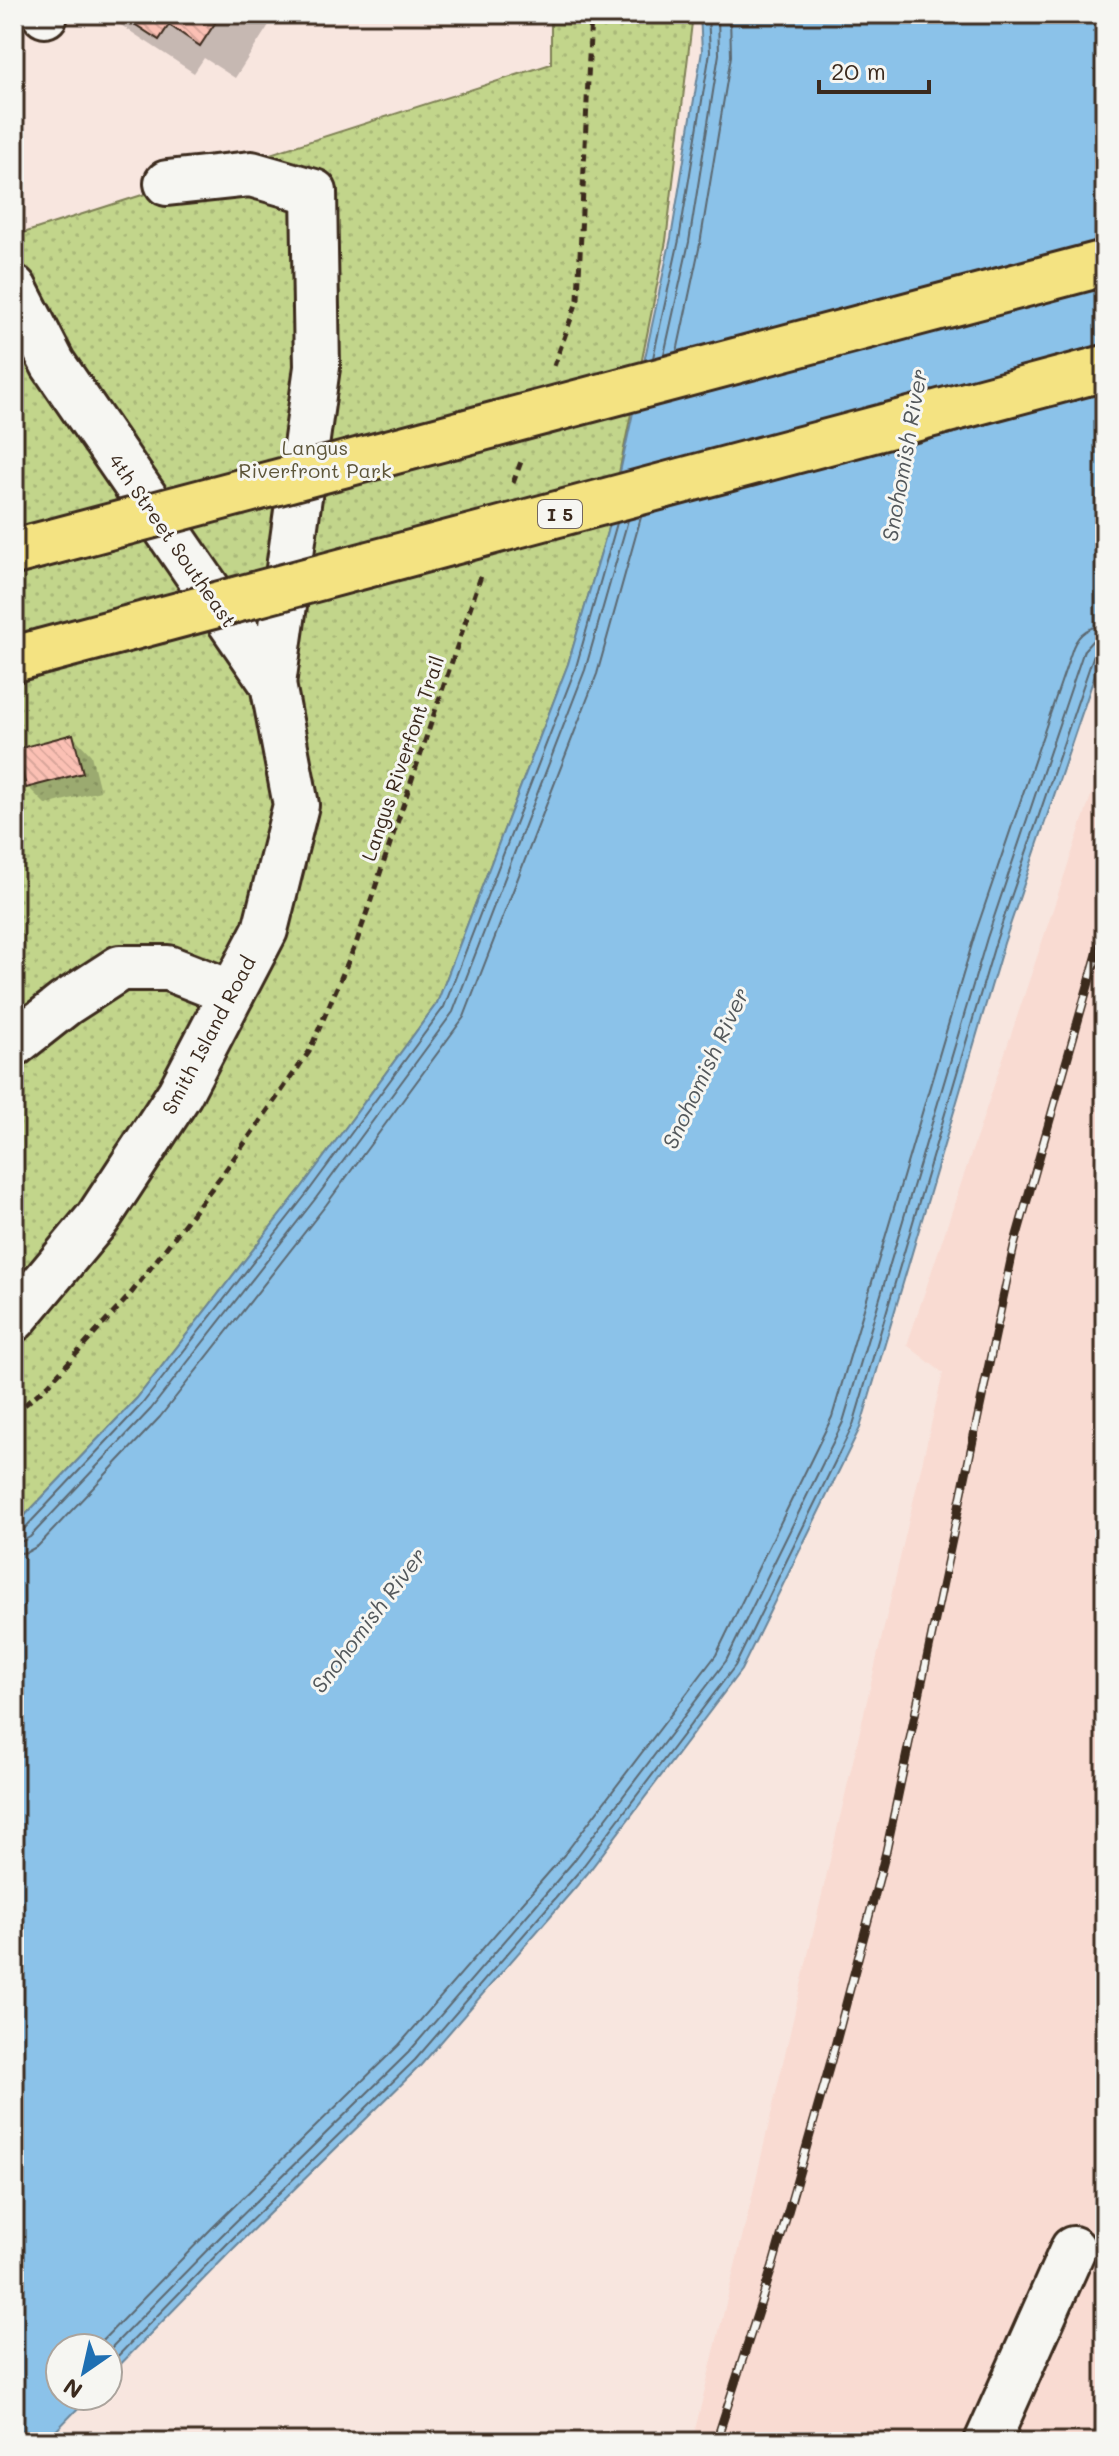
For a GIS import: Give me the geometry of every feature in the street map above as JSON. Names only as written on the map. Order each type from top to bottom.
[{"type":"highway","points":[[14,552],[1105,263]]},
{"type":"highway","name":"I 5","points":[[14,659],[1105,368]]},
{"type":"street","points":[[167,183],[251,174],[314,192],[317,367],[273,684]]},
{"type":"street","name":"4th Street Southeast","points":[[14,288],[53,364],[273,684],[296,805]]},
{"type":"street","name":"Smith Island Road","points":[[14,1319],[106,1205],[180,1093],[265,930],[296,805]]},
{"type":"street","points":[[14,1044],[66,1003],[120,968],[168,968],[232,993]]},
{"type":"street","points":[[987,2442],[1073,2249]]},
{"type":"path","points":[[552,373],[578,299],[591,14]]},
{"type":"path","points":[[511,491],[526,447]]},
{"type":"path","name":"Langus Riverfont Trail","points":[[14,1414],[48,1385],[129,1296],[222,1175],[309,1052],[357,941],[485,565]]},
{"type":"shaded area","points":[[1105,754],[1105,2442],[692,2442],[943,1373],[907,1345]]},
{"type":"green space","name":"Langus Riverfront Park","points":[[551,14],[693,14],[666,241],[607,532],[568,664],[437,1003],[302,1187],[137,1398],[14,1527],[14,236],[551,64]]},
{"type":"water","name":"Snohomish River","points":[[700,14],[1105,14],[1105,645],[1004,943],[860,1428],[741,1670],[587,1874],[421,2065],[124,2361],[124,2332],[44,2332],[44,2412],[74,2412],[45,2442],[14,2442],[14,1527],[137,1398],[302,1187],[437,1003],[568,664],[607,532],[671,238],[702,51]]},
{"type":"building","points":[[119,14],[221,14],[200,46],[169,25],[159,40]]},
{"type":"building","points":[[73,734],[83,773],[26,788],[17,749]]},
{"type":"railway","points":[[716,2442],[772,2268],[886,1852],[1014,1246],[1105,926]]}]
